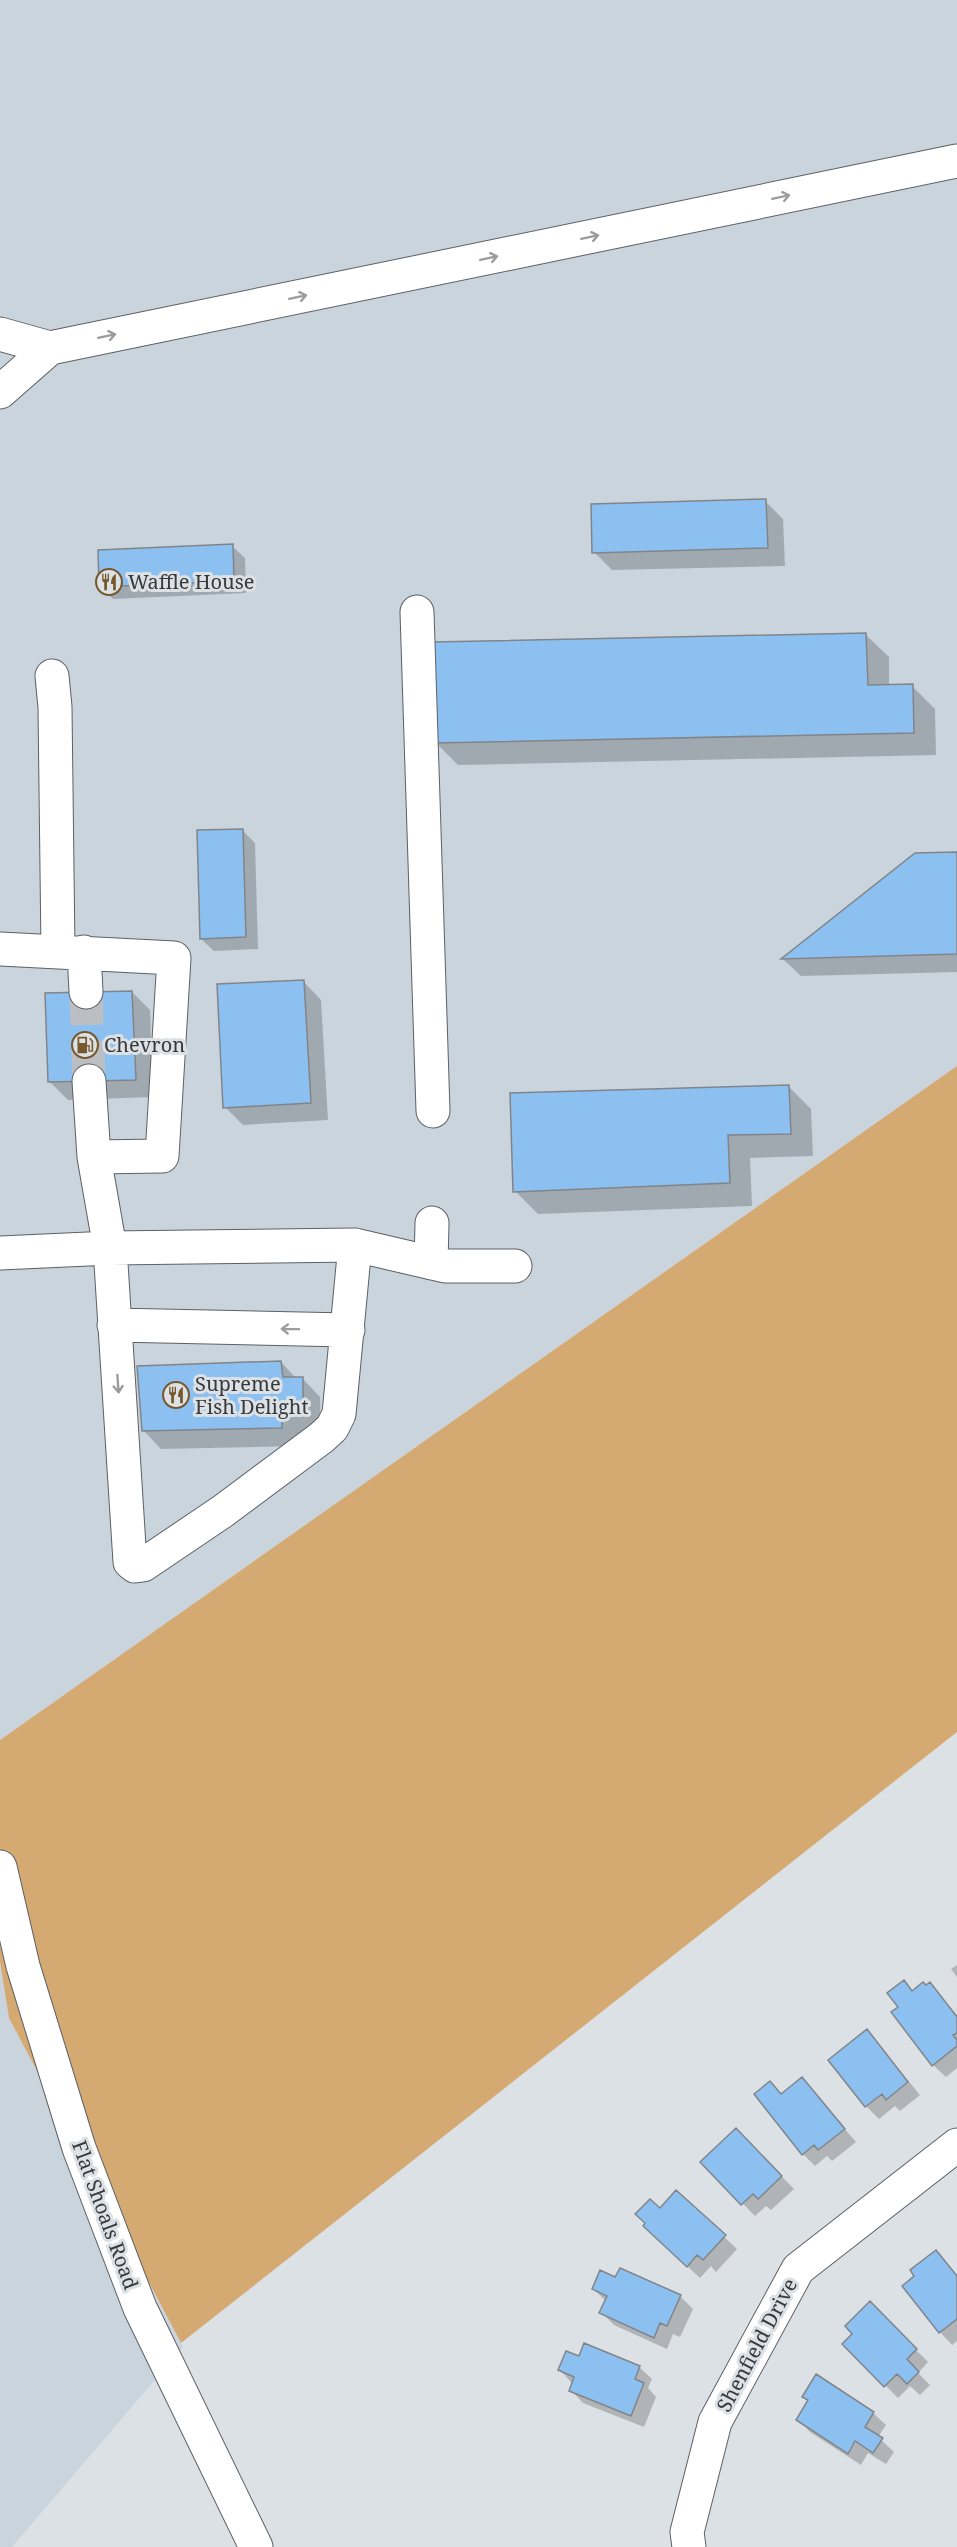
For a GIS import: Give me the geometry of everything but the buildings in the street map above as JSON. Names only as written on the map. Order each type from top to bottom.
[{"type":"main road","points":[[0,334],[50,348],[957,161]]},
{"type":"main road","points":[[0,392],[50,348]]},
{"type":"main road","points":[[417,612],[433,1111]]},
{"type":"main road","points":[[52,676],[71,952],[86,992]]},
{"type":"main road","points":[[0,949],[174,958],[162,1156],[94,1157]]},
{"type":"main road","points":[[89,1081],[94,1157],[110,1248],[130,1563],[135,1566],[143,1565],[223,1512],[332,1428],[339,1414],[355,1245]]},
{"type":"main road","points":[[431,1263],[432,1223]]},
{"type":"main road","points":[[0,1253],[110,1248],[355,1245],[445,1266],[515,1266]]},
{"type":"main road","points":[[114,1325],[348,1330]]},
{"type":"main road","name":"Flat Shoals Road","points":[[0,1867],[23,1966],[83,2158],[140,2308],[256,2547]]},
{"type":"main road","name":"Shenfield Drive","points":[[689,2547],[687,2532],[715,2422],[798,2269],[957,2145]]},
{"type":"shaded area","points":[[0,0],[957,0],[957,1066],[0,1740]]},
{"type":"shaded area","points":[[957,1066],[957,1732],[181,2343],[9,2018],[0,1962],[0,1740]]},
{"type":"shaded area","points":[[0,1962],[9,2018],[183,2347],[12,2547],[0,2547]]},
{"type":"tunnel","points":[[86,992],[89,1081]]},
{"type":"place","name":"Waffle House","points":[[109,582]]},
{"type":"place","name":"Chevron","points":[[85,1045]]},
{"type":"place","name":"Supreme Fish Delight","points":[[176,1395]]}]
